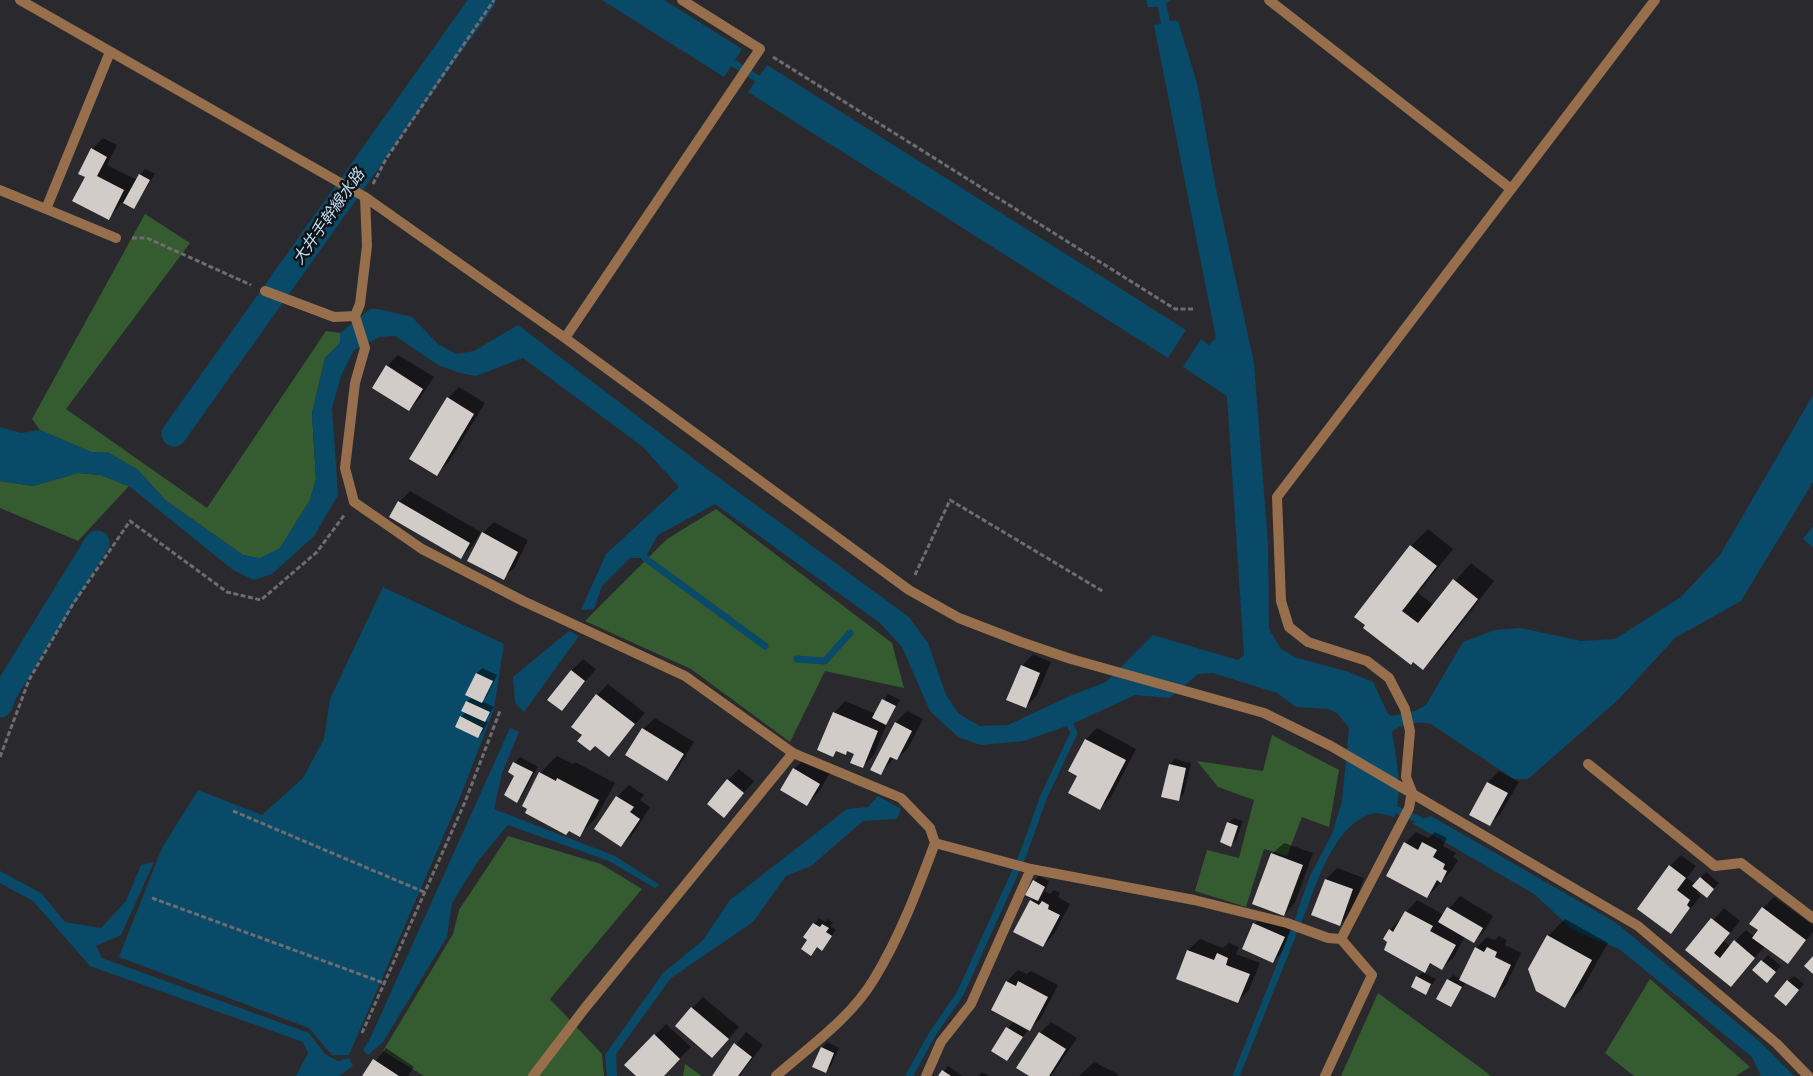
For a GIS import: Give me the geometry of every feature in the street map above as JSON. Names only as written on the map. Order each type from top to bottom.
[{"type":"street","points":[[20,0],[366,197],[565,338],[909,590],[968,621],[1029,645],[1108,670],[1264,714],[1331,746],[1638,926],[1777,1044],[1808,1076]]},
{"type":"street","points":[[565,338],[760,49],[682,0]]},
{"type":"street","points":[[1269,0],[1511,189]]},
{"type":"street","points":[[1341,939],[1408,808],[1412,792],[1406,777],[1410,731],[1405,708],[1389,678],[1367,661],[1308,642],[1289,627],[1280,601],[1277,497],[1655,0]]},
{"type":"street","points":[[46,209],[110,52]]},
{"type":"street","points":[[0,190],[116,238]]},
{"type":"street","points":[[366,197],[368,246],[363,290],[355,316],[365,348],[352,400],[345,468],[354,502],[422,549],[523,601],[685,676],[793,753],[901,798],[930,828],[935,842],[898,933],[874,980],[840,1020],[776,1076]]},
{"type":"street","points":[[265,291],[334,317],[355,316]]},
{"type":"street","points":[[533,1076],[793,753]]},
{"type":"street","points":[[1588,764],[1715,866],[1741,862],[1813,918]]},
{"type":"street","points":[[935,842],[1028,869],[1194,900],[1287,924],[1328,938],[1341,939],[1372,975],[1325,1076]]},
{"type":"street","points":[[926,1076],[941,1042],[971,1004],[1028,869]]},
{"type":"path","points":[[366,197],[386,159],[494,0]]},
{"type":"path","points":[[760,49],[1175,309],[1194,309]]},
{"type":"path","points":[[116,238],[147,238],[265,291]]},
{"type":"path","points":[[909,590],[950,500],[1104,592]]},
{"type":"path","points":[[0,757],[2,745],[29,680],[73,604],[130,521],[227,592],[261,600],[317,552],[354,502]]},
{"type":"path","points":[[362,1033],[464,802],[500,711]]},
{"type":"path","points":[[233,811],[424,892]]},
{"type":"path","points":[[152,898],[384,984]]},
{"type":"green space","points":[[145,214],[190,243],[66,409],[207,508],[326,331],[340,333],[340,343],[325,358],[312,413],[316,479],[310,500],[280,548],[260,559],[243,555],[165,500],[138,470],[107,452],[91,452],[40,430],[32,419]]},
{"type":"green space","points":[[78,473],[100,475],[129,486],[78,541],[0,508],[0,481],[33,486]]},
{"type":"green space","points":[[716,509],[892,643],[904,688],[825,671],[790,742],[691,669],[585,621],[667,539]]},
{"type":"green space","points":[[1272,735],[1339,770],[1329,827],[1302,817],[1287,856],[1264,849],[1246,907],[1195,891],[1207,850],[1239,858],[1254,800],[1218,787],[1197,761],[1263,771]]},
{"type":"green space","points":[[508,836],[601,864],[642,889],[550,999],[602,1054],[604,1076],[424,1076],[383,1051],[453,934],[459,910]]},
{"type":"green space","points":[[1650,979],[1750,1067],[1736,1076],[1634,1076],[1605,1053]]},
{"type":"green space","points":[[1378,993],[1482,1069],[1491,1076],[1341,1076]]},
{"type":"green space","points":[[685,1064],[702,1076],[683,1076]]},
{"type":"water","points":[[602,0],[664,0],[742,49],[724,77]]},
{"type":"water","points":[[1146,0],[1171,0],[1166,4],[1170,21],[1178,21],[1197,83],[1216,189],[1254,363],[1268,544],[1269,629],[1281,649],[1297,658],[1349,672],[1373,682],[1388,714],[1392,716],[1415,711],[1426,705],[1463,642],[1495,630],[1521,628],[1581,641],[1615,639],[1681,597],[1720,555],[1813,395],[1813,482],[1741,601],[1675,638],[1618,700],[1528,779],[1514,779],[1431,724],[1410,724],[1396,729],[1392,732],[1399,786],[1394,817],[1375,813],[1371,814],[1356,822],[1345,832],[1336,844],[1321,872],[1305,914],[1300,916],[1297,912],[1310,876],[1332,834],[1342,801],[1349,728],[1337,713],[1328,709],[1296,707],[1277,693],[1213,673],[1198,674],[1170,698],[1135,695],[1070,725],[1024,741],[981,745],[958,737],[930,711],[902,647],[880,623],[715,504],[658,535],[645,558],[630,558],[602,586],[594,609],[581,610],[606,554],[679,487],[643,447],[523,358],[476,376],[460,373],[438,365],[395,336],[380,337],[354,350],[341,376],[332,408],[338,495],[314,536],[272,574],[254,580],[233,570],[129,486],[100,475],[78,473],[33,486],[0,481],[0,427],[21,433],[40,430],[91,452],[107,452],[138,470],[165,500],[243,555],[260,558],[280,548],[310,500],[316,479],[312,413],[325,358],[340,343],[340,333],[370,309],[378,309],[412,317],[438,344],[456,354],[474,351],[518,325],[707,469],[909,617],[928,643],[946,695],[959,714],[980,726],[1008,725],[1072,695],[1106,682],[1153,635],[1238,660],[1244,655],[1227,396],[1183,367],[1201,339],[1209,345],[1216,338],[1154,25],[1161,23],[1158,7],[1148,7]]},
{"type":"water","points":[[767,65],[1186,330],[1168,358],[748,92]]},
{"type":"water","points":[[1813,526],[1813,548],[1803,539]]},
{"type":"water","points":[[383,587],[504,644],[494,709],[459,800],[349,1055],[332,1055],[309,1028],[119,957],[162,848],[198,790],[262,815],[303,778],[324,739],[330,699]]},
{"type":"water","points":[[569,631],[579,636],[524,712],[515,703],[513,677]]},
{"type":"water","points":[[510,728],[519,732],[502,773],[494,809],[615,856],[660,885],[655,888],[609,861],[508,825],[478,861],[452,903],[447,937],[383,1042],[368,1055],[363,1050],[369,1041]]},
{"type":"water","points":[[878,796],[901,809],[897,819],[863,821],[811,866],[786,876],[753,922],[671,978],[616,1054],[617,1076],[607,1076],[605,1055],[663,973],[703,940],[730,900],[847,809],[868,807]]},
{"type":"water","points":[[1431,816],[1615,922],[1759,1041],[1794,1076],[1761,1076],[1752,1057],[1619,949],[1573,930],[1534,894],[1412,823]]},
{"type":"water","points":[[154,862],[121,935],[96,946],[102,958],[309,1033],[325,1054],[338,1061],[349,1058],[353,1066],[339,1076],[296,1076],[308,1053],[303,1042],[90,966],[33,901],[0,883],[0,871],[41,893],[65,922],[101,928],[126,901],[141,865]]},
{"type":"building","points":[[91,148],[107,157],[97,176],[124,190],[109,220],[72,201],[85,177],[78,174]]},
{"type":"building","points":[[139,174],[150,180],[134,209],[123,203]]},
{"type":"building","points":[[386,365],[423,389],[409,411],[372,388]]},
{"type":"building","points":[[447,397],[474,414],[437,476],[409,459]]},
{"type":"building","points":[[398,501],[470,543],[461,559],[389,517]]},
{"type":"building","points":[[482,532],[518,552],[504,580],[467,561]]},
{"type":"building","points":[[1410,545],[1437,566],[1402,611],[1418,623],[1453,579],[1478,599],[1423,670],[1413,662],[1411,665],[1363,628],[1365,625],[1354,617]]},
{"type":"building","points":[[1021,665],[1040,673],[1026,708],[1006,700]]},
{"type":"building","points":[[571,670],[585,681],[562,711],[547,700]]},
{"type":"building","points":[[476,673],[493,681],[482,703],[465,695]]},
{"type":"building","points":[[596,694],[635,724],[609,757],[595,746],[590,751],[577,741],[582,735],[571,727]]},
{"type":"building","points":[[882,699],[896,706],[886,725],[872,718]]},
{"type":"building","points":[[466,701],[490,712],[485,722],[461,711]]},
{"type":"building","points":[[833,712],[878,731],[863,768],[850,763],[854,754],[847,751],[846,755],[836,751],[833,757],[817,750]]},
{"type":"building","points":[[460,716],[483,728],[478,738],[455,727]]},
{"type":"building","points":[[895,722],[912,731],[897,760],[890,757],[881,775],[870,770]]},
{"type":"building","points":[[642,728],[684,754],[667,781],[625,755]]},
{"type":"building","points":[[1085,739],[1126,760],[1100,810],[1068,793],[1077,776],[1068,771]]},
{"type":"building","points":[[513,762],[533,772],[517,803],[504,795],[514,776],[508,772]]},
{"type":"building","points":[[1169,764],[1186,768],[1179,801],[1161,797]]},
{"type":"building","points":[[793,768],[820,784],[807,806],[780,790]]},
{"type":"building","points":[[539,772],[556,781],[557,778],[599,800],[580,837],[569,831],[566,835],[525,813],[527,809],[522,806]]},
{"type":"building","points":[[727,779],[744,793],[724,818],[707,804]]},
{"type":"building","points":[[1487,782],[1508,793],[1490,826],[1469,815]]},
{"type":"building","points":[[616,796],[634,807],[630,812],[640,819],[621,847],[594,829]]},
{"type":"building","points":[[1227,822],[1238,826],[1231,847],[1220,842]]},
{"type":"building","points":[[1404,842],[1418,850],[1422,842],[1437,850],[1433,857],[1445,864],[1443,869],[1447,871],[1441,883],[1437,880],[1427,898],[1386,876]]},
{"type":"building","points":[[1271,853],[1303,865],[1284,916],[1252,904]]},
{"type":"building","points":[[1669,865],[1686,878],[1677,890],[1690,900],[1687,905],[1690,908],[1671,934],[1637,909]]},
{"type":"building","points":[[1700,877],[1714,889],[1707,898],[1692,886]]},
{"type":"building","points":[[1325,879],[1353,889],[1340,926],[1311,915]]},
{"type":"building","points":[[1033,880],[1045,887],[1038,901],[1025,895]]},
{"type":"building","points":[[1030,900],[1039,905],[1042,901],[1049,905],[1048,909],[1060,915],[1043,947],[1013,932]]},
{"type":"building","points":[[1447,907],[1483,928],[1474,943],[1438,922]]},
{"type":"building","points":[[1762,907],[1806,940],[1788,964],[1752,938],[1758,930],[1749,924]]},
{"type":"building","points":[[1405,911],[1433,926],[1430,931],[1456,945],[1442,970],[1430,963],[1425,973],[1384,950],[1387,942],[1383,939],[1389,929],[1393,932]]},
{"type":"building","points":[[1711,918],[1730,933],[1714,953],[1720,958],[1734,940],[1755,958],[1731,987],[1685,950]]},
{"type":"building","points":[[813,923],[820,927],[822,924],[829,928],[826,932],[832,936],[822,951],[817,947],[811,956],[801,949],[807,940],[803,937]]},
{"type":"building","points":[[1253,923],[1285,937],[1273,963],[1242,949]]},
{"type":"building","points":[[1547,935],[1592,960],[1565,1008],[1536,991],[1528,969]]},
{"type":"building","points":[[1475,947],[1484,952],[1487,947],[1497,952],[1495,957],[1511,965],[1495,998],[1459,980]]},
{"type":"building","points":[[1187,950],[1214,960],[1217,953],[1228,958],[1226,965],[1250,974],[1238,1003],[1176,979]]},
{"type":"building","points":[[1813,956],[1813,974],[1804,966]]},
{"type":"building","points":[[1761,960],[1776,972],[1767,983],[1752,970]]},
{"type":"building","points":[[1416,976],[1431,984],[1426,995],[1411,987]]},
{"type":"building","points":[[1447,979],[1462,987],[1451,1007],[1436,999]]},
{"type":"building","points":[[1787,980],[1799,990],[1786,1006],[1774,996]]},
{"type":"building","points":[[1006,981],[1016,986],[1018,981],[1048,997],[1030,1031],[991,1010]]},
{"type":"building","points":[[691,1007],[729,1039],[712,1058],[675,1026]]},
{"type":"building","points":[[1006,1027],[1023,1037],[1007,1061],[991,1051]]},
{"type":"building","points":[[1039,1032],[1066,1049],[1049,1076],[1029,1076],[1016,1068]]},
{"type":"building","points":[[654,1034],[680,1059],[664,1076],[636,1076],[624,1065]]},
{"type":"building","points":[[734,1043],[752,1057],[738,1076],[712,1076]]},
{"type":"building","points":[[821,1047],[834,1053],[826,1073],[812,1067]]},
{"type":"building","points":[[373,1059],[399,1076],[362,1076]]},
{"type":"building","points":[[942,1070],[951,1076],[938,1076]]},
{"type":"waterway","name":"大井手幹線水路","points":[[174,434],[483,0]]},
{"type":"waterway","points":[[727,59],[758,79]]},
{"type":"waterway","points":[[0,705],[4,694],[97,543]]},
{"type":"waterway","points":[[645,558],[765,646]]},
{"type":"waterway","points":[[797,659],[825,661],[850,633]]},
{"type":"waterway","points":[[909,1076],[933,1033],[960,994],[1022,857],[1044,796],[1074,733],[1070,725]]},
{"type":"waterway","points":[[1397,810],[1420,820]]},
{"type":"waterway","points":[[1236,1076],[1300,916]]}]
